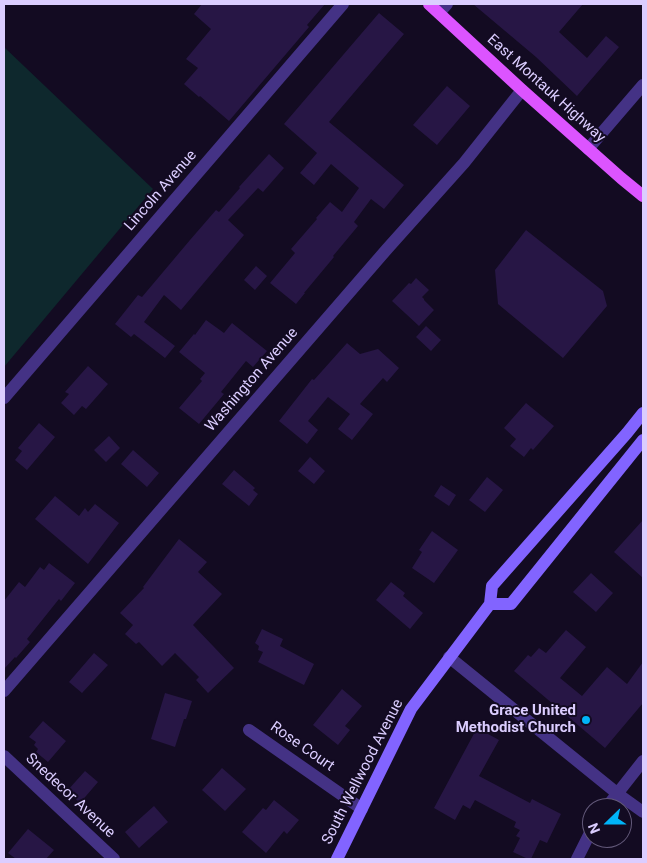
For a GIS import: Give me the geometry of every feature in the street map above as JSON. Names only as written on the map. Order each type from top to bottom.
[{"type":"main road","name":"East Montauk Highway","points":[[429,4],[443,8],[522,90],[643,196]]},
{"type":"main road","name":"South Wellwood Avenue","points":[[337,859],[411,709],[490,604],[492,586],[627,434],[643,413]]},
{"type":"main road","points":[[490,604],[511,604],[643,440]]},
{"type":"street","name":"Lincoln Avenue","points":[[4,398],[343,4]]},
{"type":"street","points":[[588,149],[643,85]]},
{"type":"street","name":"Washington Avenue","points":[[4,690],[464,163],[522,90]]},
{"type":"street","points":[[449,657],[618,794],[643,812]]},
{"type":"street","name":"Rose Court","points":[[249,730],[362,809]]},
{"type":"street","name":"Snedecor Avenue","points":[[4,756],[114,859]]},
{"type":"street","points":[[615,798],[643,762]]},
{"type":"green space","points":[[4,47],[153,189],[4,367]]},
{"type":"building","points":[[202,4],[325,4],[307,25],[309,27],[229,121],[184,84],[198,68],[186,59],[211,29],[194,14]]},
{"type":"building","points":[[473,4],[583,4],[559,32],[587,58],[606,36],[619,47],[577,96],[536,57]]},
{"type":"building","points":[[379,13],[404,34],[329,122],[404,185],[384,209],[371,199],[354,222],[358,226],[296,304],[270,283],[295,253],[291,249],[330,202],[342,212],[359,188],[331,164],[314,185],[300,173],[317,153],[284,124]]},
{"type":"building","points":[[447,86],[470,106],[437,145],[413,125]]},
{"type":"building","points":[[269,154],[284,168],[263,192],[258,188],[228,220],[244,235],[181,310],[164,295],[144,322],[175,346],[165,358],[134,334],[131,337],[115,324],[138,295],[142,297],[216,210],[219,212]]},
{"type":"building","points":[[526,230],[603,291],[607,306],[563,358],[498,304],[495,270]]},
{"type":"building","points":[[256,266],[267,276],[255,290],[244,280]]},
{"type":"building","points":[[416,278],[429,290],[422,297],[434,310],[419,326],[392,301]]},
{"type":"building","points":[[206,320],[224,333],[232,323],[267,351],[253,367],[246,361],[221,392],[224,394],[199,424],[179,408],[202,381],[200,379],[205,373],[179,352]]},
{"type":"building","points":[[426,326],[441,340],[431,351],[416,337]]},
{"type":"building","points":[[347,343],[360,354],[378,349],[399,368],[387,382],[383,378],[360,404],[373,414],[352,440],[338,429],[350,414],[328,397],[308,421],[318,430],[307,444],[279,421],[312,379],[314,380]]},
{"type":"building","points":[[88,366],[108,384],[86,409],[82,406],[74,415],[61,403],[69,394],[65,392]]},
{"type":"building","points":[[526,403],[554,426],[533,450],[531,448],[524,457],[510,446],[516,439],[504,428]]},
{"type":"building","points":[[39,423],[55,437],[27,470],[15,460],[22,451],[18,448]]},
{"type":"building","points":[[109,436],[120,448],[106,462],[94,450]]},
{"type":"building","points":[[133,450],[159,473],[147,487],[121,464]]},
{"type":"building","points":[[310,457],[325,471],[314,484],[298,471]]},
{"type":"building","points":[[234,470],[255,488],[253,490],[258,494],[249,506],[222,484]]},
{"type":"building","points":[[487,477],[503,490],[485,512],[469,500]]},
{"type":"building","points":[[441,485],[456,495],[449,506],[434,496]]},
{"type":"building","points":[[55,496],[79,516],[85,508],[88,512],[95,504],[119,523],[88,564],[35,519]]},
{"type":"building","points":[[643,520],[643,578],[614,552]]},
{"type":"building","points":[[432,531],[458,550],[434,583],[412,568],[422,552],[419,550]]},
{"type":"building","points":[[179,539],[207,562],[198,572],[222,594],[193,625],[234,668],[208,693],[196,680],[199,677],[175,653],[162,666],[139,642],[136,644],[125,634],[133,625],[120,613],[144,588]]},
{"type":"building","points":[[49,563],[75,583],[61,601],[59,599],[27,639],[30,642],[4,669],[4,601],[19,582],[25,587],[40,567],[44,570]]},
{"type":"building","points":[[591,573],[613,593],[596,612],[573,592]]},
{"type":"building","points":[[391,582],[405,593],[403,596],[423,613],[410,629],[376,600]]},
{"type":"building","points":[[262,629],[283,639],[280,646],[314,664],[304,685],[258,662],[263,652],[258,650],[259,646],[255,643]]},
{"type":"building","points":[[566,630],[586,647],[560,678],[582,696],[607,667],[627,684],[643,662],[643,703],[605,748],[514,671],[528,655],[531,657],[539,648],[546,653]]},
{"type":"building","points":[[94,653],[108,665],[82,693],[69,682]]},
{"type":"building","points":[[342,689],[362,706],[345,726],[350,730],[338,745],[313,725]]},
{"type":"building","points":[[165,693],[192,701],[175,747],[151,739]]},
{"type":"building","points":[[43,721],[66,741],[48,762],[36,752],[38,749],[34,745],[36,742],[29,737]]},
{"type":"building","points":[[477,728],[499,740],[479,776],[530,803],[532,799],[561,814],[547,843],[540,840],[531,859],[513,852],[520,838],[516,836],[520,830],[514,827],[516,822],[475,800],[470,809],[463,805],[455,820],[434,808]]},
{"type":"building","points":[[222,768],[246,789],[225,811],[202,790]]},
{"type":"building","points":[[85,771],[98,782],[80,803],[67,791]]},
{"type":"building","points":[[274,800],[299,820],[287,834],[284,831],[266,853],[242,832],[263,808],[266,810]]},
{"type":"building","points":[[154,806],[168,822],[139,848],[125,832]]},
{"type":"building","points":[[28,829],[54,850],[46,859],[16,859],[8,853]]},
{"type":"place","name":"Grace United Methodist Church","points":[[586,720]]}]
